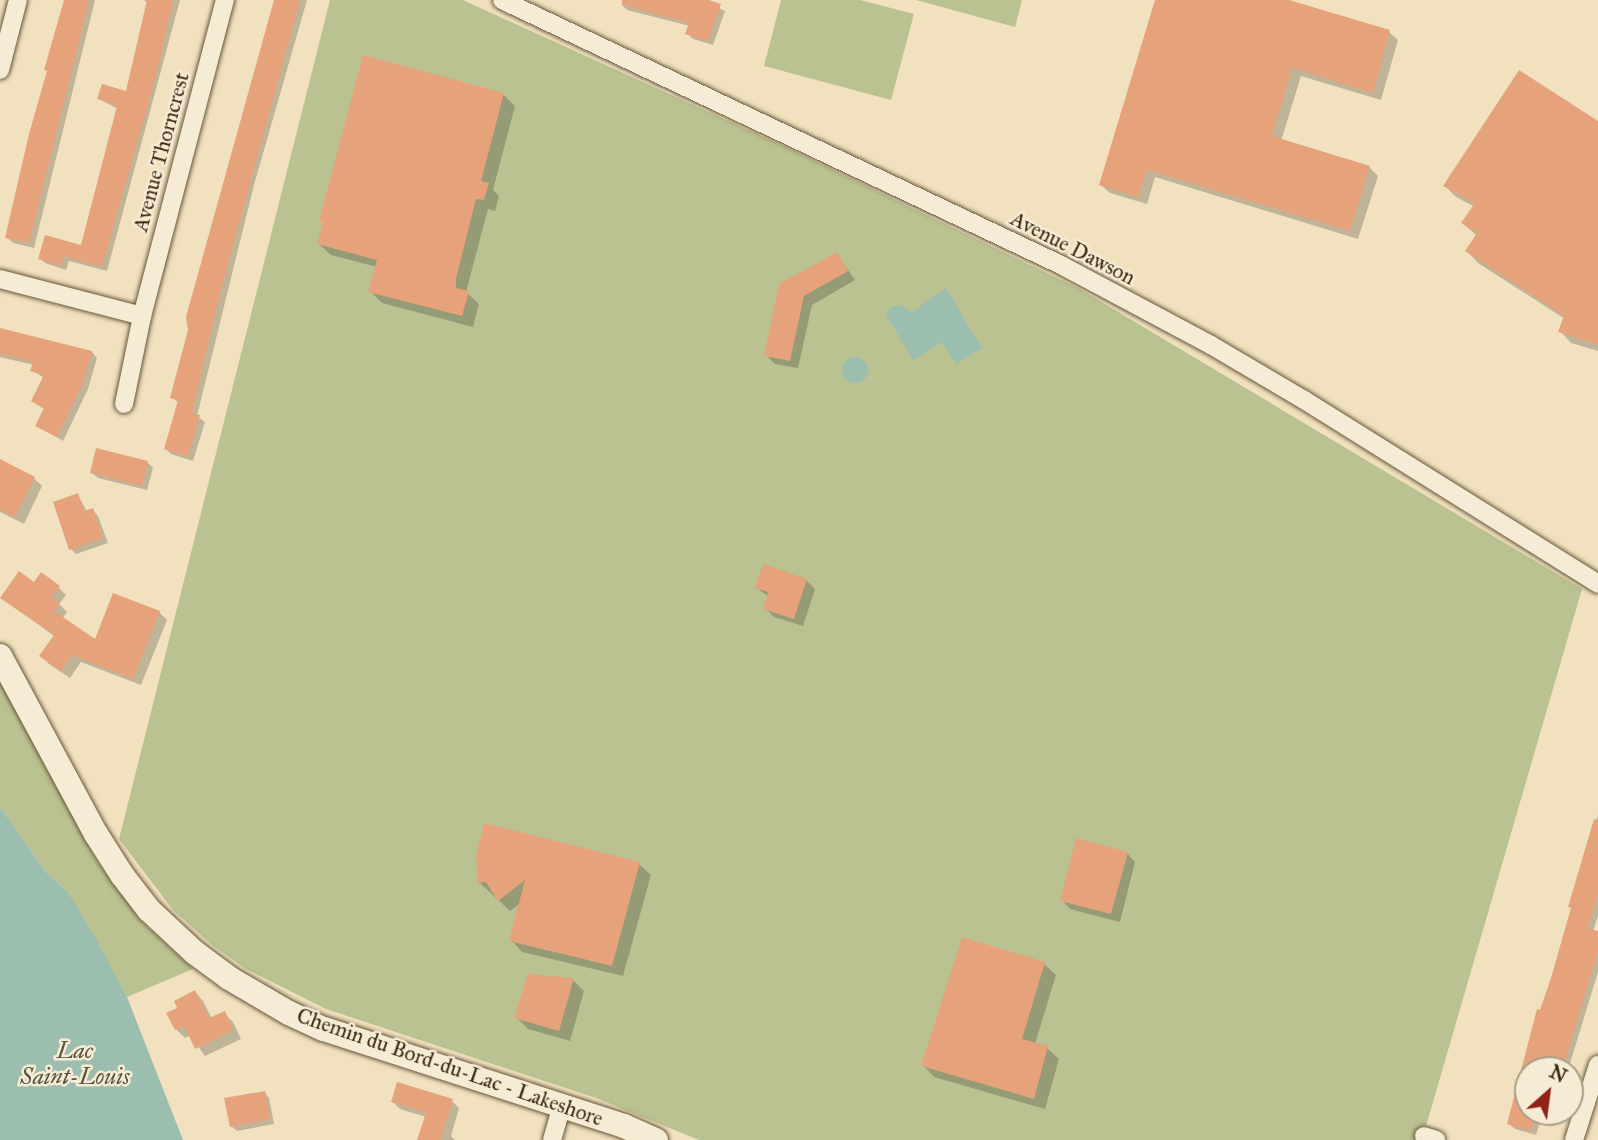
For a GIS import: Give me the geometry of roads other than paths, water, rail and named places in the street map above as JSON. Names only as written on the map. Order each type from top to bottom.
[{"type":"street","points":[[0,70],[18,0]]},
{"type":"street","name":"Avenue Thorncrest","points":[[124,404],[142,316],[225,0]]},
{"type":"street","name":"Avenue Dawson","points":[[502,0],[1061,265],[1304,400],[1598,584]]},
{"type":"street","points":[[0,279],[142,316]]},
{"type":"street","name":"Chemin du Bord-du-Lac - Lakeshore","points":[[0,656],[96,834],[122,875],[149,911],[194,951],[257,995],[324,1029],[562,1105],[656,1140]]},
{"type":"street","points":[[1574,1140],[1598,1065]]},
{"type":"street","points":[[552,1140],[562,1105]]},
{"type":"water","points":[[946,288],[982,348],[956,364],[942,342],[913,360],[886,315],[890,307],[901,305],[912,312]]},
{"type":"water","points":[[855,357],[865,360],[868,370],[865,380],[855,383],[845,380],[842,370],[845,360]]},
{"type":"water","name":"Lac Saint-Louis","points":[[0,807],[46,872],[68,892],[97,941],[127,997],[183,1140],[0,1140]]}]
